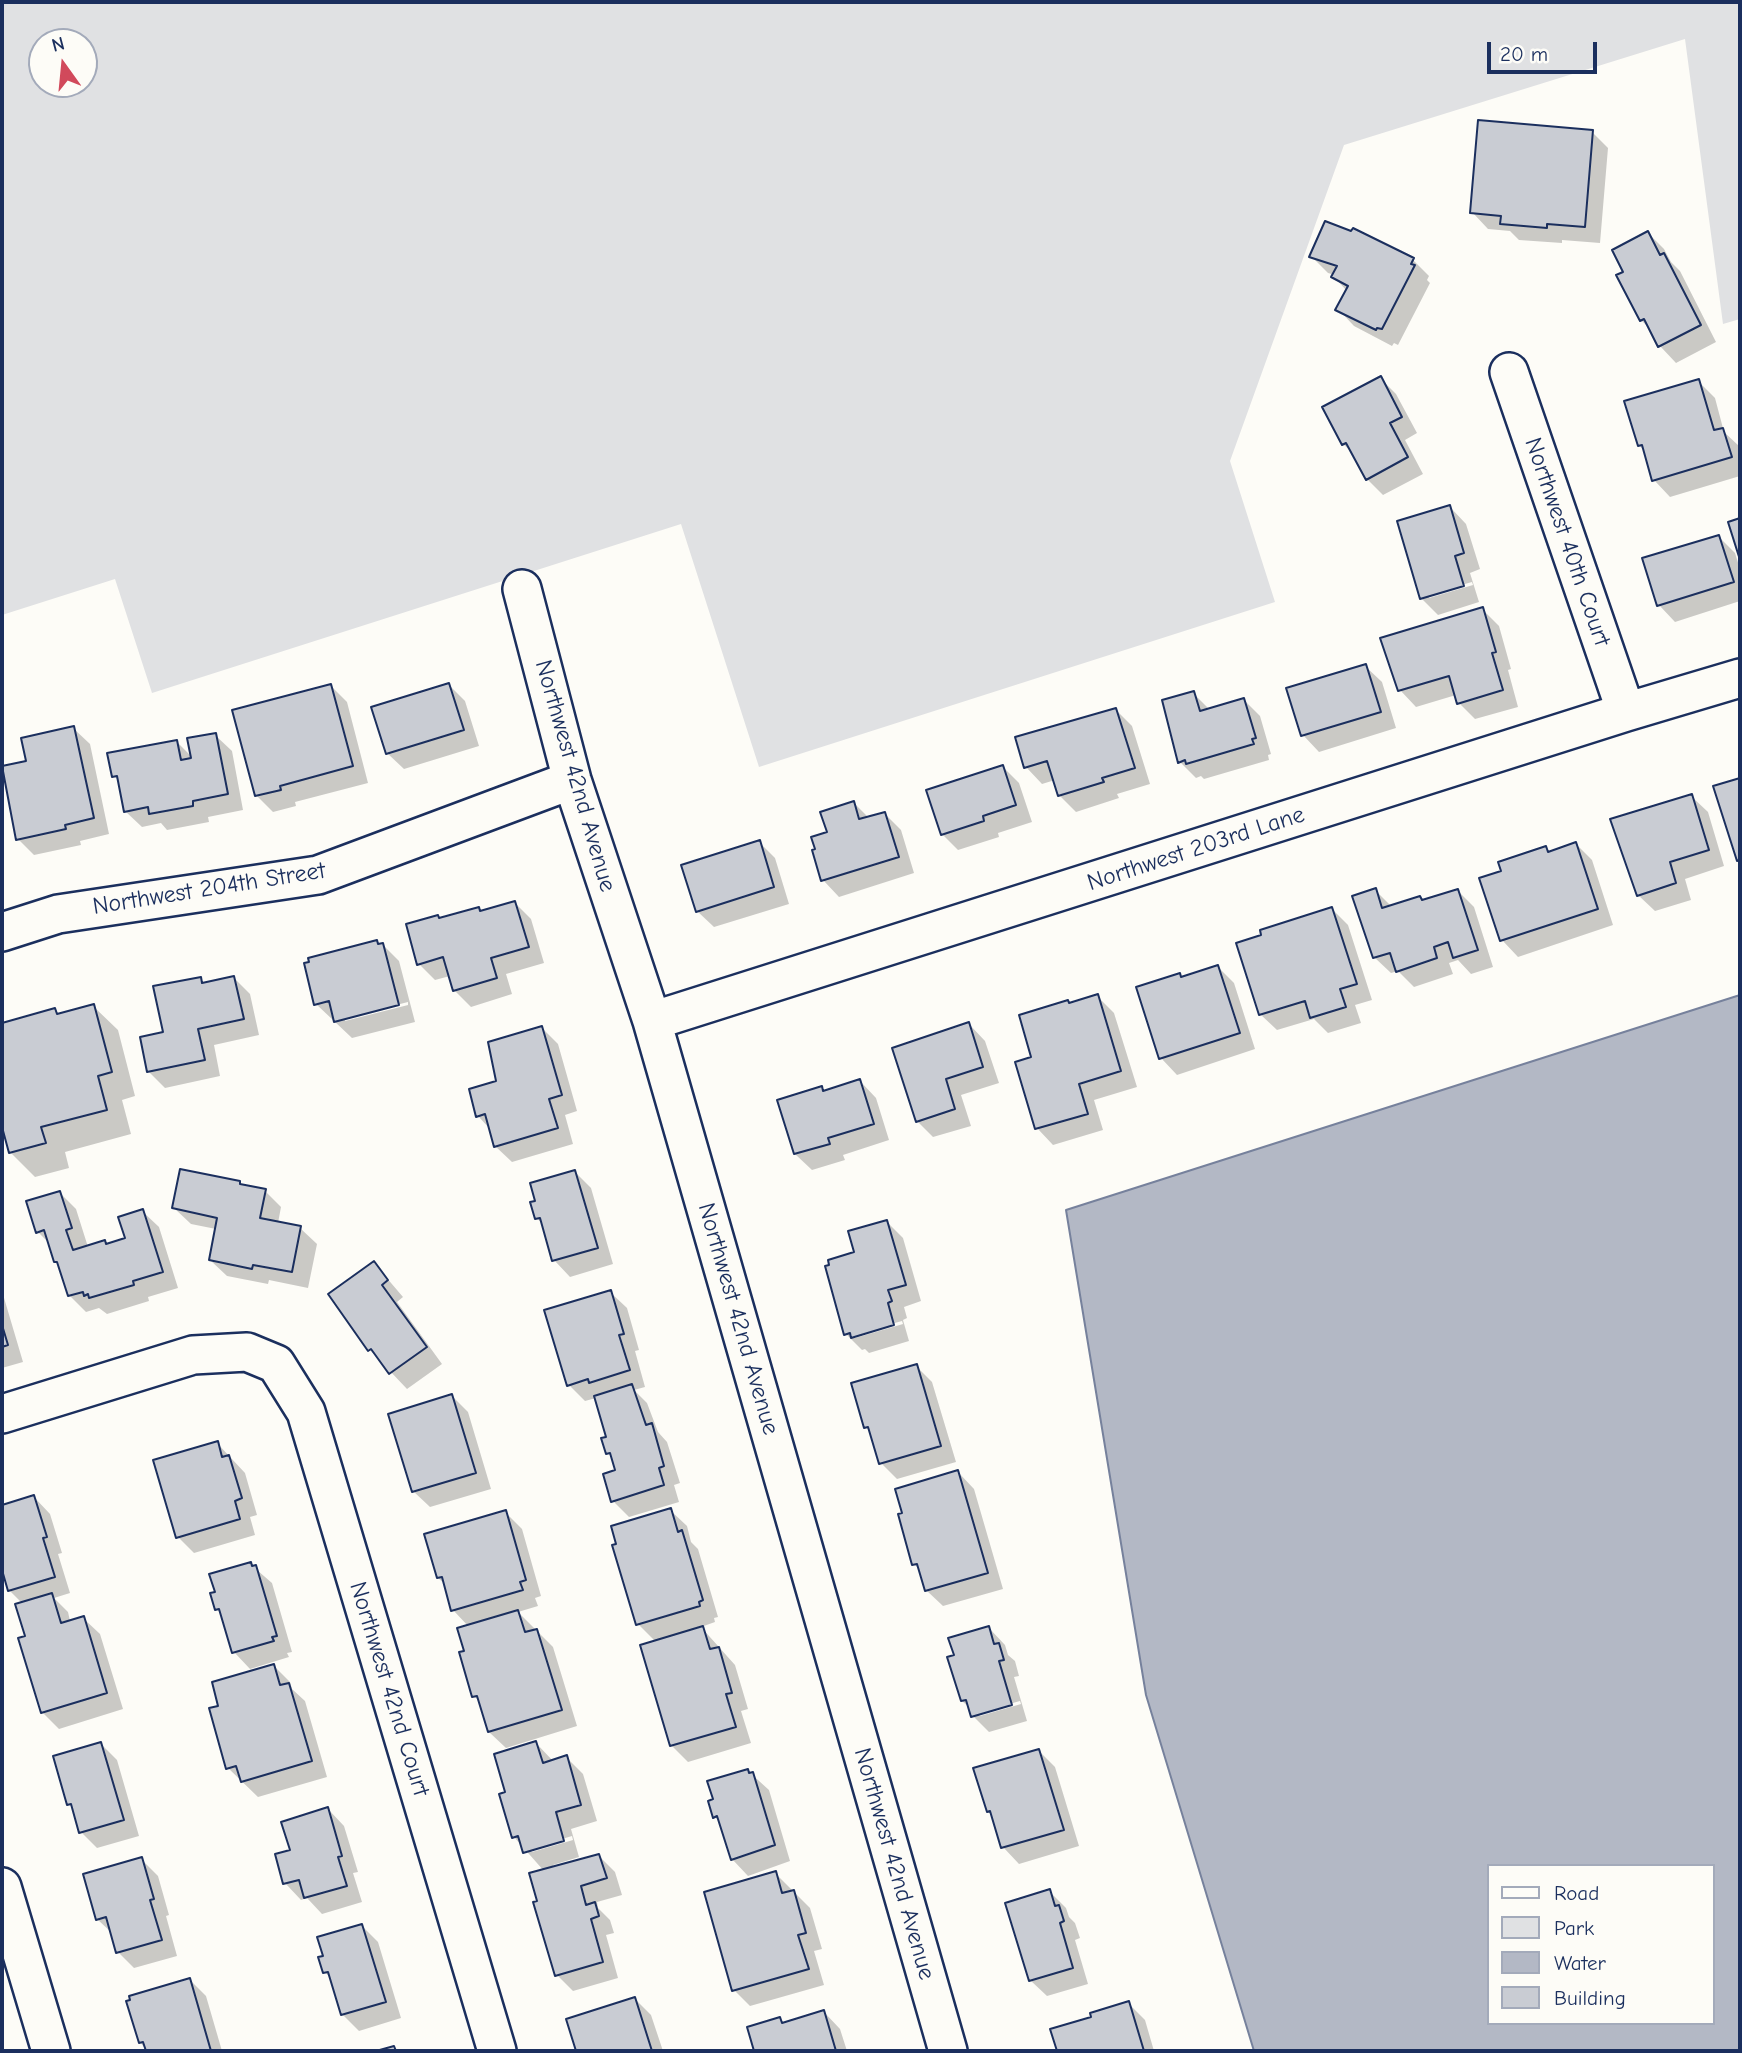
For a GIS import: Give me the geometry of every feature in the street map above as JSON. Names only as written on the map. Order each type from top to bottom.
[{"type":"street","name":"Northwest 40th Court","points":[[1509,372],[1626,712]]},
{"type":"street","name":"Northwest 42nd Avenue","points":[[522,589],[572,780],[652,1021],[948,2051]]},
{"type":"street","name":"Northwest 203rd Lane","points":[[652,1021],[1740,678]]},
{"type":"street","name":"Northwest 204th Street","points":[[2,932],[58,914],[318,876],[572,780]]},
{"type":"street","name":"Northwest 42nd Court","points":[[2,1415],[193,1354],[247,1352],[276,1364],[306,1412],[497,2051]]},
{"type":"street","points":[[2,1887],[51,2051]]},
{"type":"green space","points":[[2,2],[1740,2],[1740,319],[1723,324],[1685,39],[1344,145],[1230,461],[1275,602],[759,767],[681,524],[152,693],[115,579],[2,615]]},
{"type":"water","points":[[1740,995],[1740,2051],[1254,2051],[1146,1695],[1066,1210]]},
{"type":"building","points":[[1478,120],[1593,130],[1585,227],[1547,224],[1547,228],[1500,224],[1501,216],[1470,213]]},
{"type":"building","points":[[1325,221],[1351,231],[1353,228],[1414,258],[1411,264],[1415,265],[1382,329],[1376,330],[1335,310],[1348,286],[1331,277],[1337,266],[1309,257]]},
{"type":"building","points":[[1648,231],[1660,255],[1664,253],[1701,325],[1658,347],[1644,319],[1640,321],[1616,275],[1623,272],[1612,250]]},
{"type":"building","points":[[1381,376],[1402,417],[1390,423],[1408,457],[1366,480],[1346,443],[1342,445],[1322,407]]},
{"type":"building","points":[[1699,379],[1714,430],[1723,428],[1732,457],[1652,481],[1642,445],[1638,446],[1624,401]]},
{"type":"building","points":[[1450,505],[1464,553],[1455,556],[1464,586],[1420,599],[1397,521]]},
{"type":"building","points":[[1740,518],[1740,560],[1728,522]]},
{"type":"building","points":[[1719,535],[1734,582],[1657,606],[1642,558]]},
{"type":"building","points":[[1483,607],[1503,690],[1457,704],[1449,676],[1398,691],[1380,638]]},
{"type":"building","points":[[1366,664],[1381,712],[1301,736],[1286,688]]},
{"type":"building","points":[[449,683],[464,730],[386,754],[371,707]]},
{"type":"building","points":[[331,684],[353,766],[280,786],[281,790],[255,796],[232,710]]},
{"type":"building","points":[[1194,691],[1200,711],[1244,698],[1256,738],[1252,739],[1254,744],[1186,764],[1185,760],[1178,763],[1162,700]]},
{"type":"building","points":[[1116,708],[1135,768],[1102,778],[1104,782],[1058,796],[1047,761],[1024,768],[1015,737]]},
{"type":"building","points":[[74,726],[94,818],[65,825],[66,829],[16,840],[2,766],[26,761],[21,738]]},
{"type":"building","points":[[216,733],[228,794],[193,801],[193,806],[149,814],[148,807],[124,812],[117,776],[112,777],[107,753],[177,740],[181,760],[191,758],[187,738]]},
{"type":"building","points":[[1003,765],[1016,805],[983,816],[984,821],[941,835],[926,790]]},
{"type":"building","points":[[1740,778],[1740,860],[1737,861],[1713,786]]},
{"type":"building","points":[[1692,794],[1709,850],[1670,862],[1676,883],[1637,896],[1610,819]]},
{"type":"building","points":[[854,801],[859,819],[885,812],[899,857],[821,881],[811,837],[827,832],[820,812]]},
{"type":"building","points":[[760,840],[774,887],[696,912],[681,865]]},
{"type":"building","points":[[1576,842],[1598,909],[1500,941],[1479,878],[1501,871],[1498,862],[1546,846],[1548,852]]},
{"type":"building","points":[[1376,888],[1382,908],[1420,896],[1422,900],[1458,889],[1478,950],[1453,958],[1448,942],[1434,947],[1437,958],[1396,972],[1390,953],[1373,958],[1352,896]]},
{"type":"building","points":[[515,901],[529,947],[491,958],[497,978],[453,991],[443,957],[417,965],[406,924],[479,907],[480,911]]},
{"type":"building","points":[[1332,907],[1357,984],[1340,989],[1346,1007],[1310,1018],[1305,1001],[1259,1015],[1236,943],[1261,935],[1260,930]]},
{"type":"building","points":[[377,940],[378,944],[383,943],[399,1005],[334,1022],[329,1001],[314,1005],[304,963],[309,962],[308,958]]},
{"type":"building","points":[[1218,965],[1240,1033],[1159,1059],[1136,987],[1180,973],[1181,977]]},
{"type":"building","points":[[234,976],[244,1019],[198,1029],[205,1060],[147,1072],[140,1037],[163,1032],[153,986],[201,977],[202,983]]},
{"type":"building","points":[[1098,994],[1121,1071],[1079,1084],[1088,1114],[1035,1129],[1015,1062],[1031,1057],[1019,1015]]},
{"type":"building","points":[[94,1004],[112,1072],[98,1076],[107,1110],[41,1127],[46,1143],[9,1153],[2,1127],[2,1023],[55,1008],[57,1014]]},
{"type":"building","points":[[969,1022],[983,1067],[946,1079],[955,1109],[916,1122],[892,1048]]},
{"type":"building","points":[[542,1026],[562,1095],[549,1099],[558,1128],[494,1147],[485,1114],[476,1117],[469,1089],[496,1081],[488,1042]]},
{"type":"building","points":[[860,1079],[874,1124],[828,1138],[830,1144],[794,1154],[777,1100],[822,1086],[823,1091]]},
{"type":"building","points":[[180,1169],[266,1189],[260,1218],[301,1226],[292,1272],[253,1265],[252,1269],[209,1260],[217,1218],[172,1208]]},
{"type":"building","points":[[575,1170],[598,1248],[552,1261],[540,1218],[535,1219],[530,1202],[535,1201],[530,1183]]},
{"type":"building","points":[[60,1191],[72,1228],[66,1230],[73,1250],[105,1240],[106,1244],[125,1238],[118,1217],[143,1209],[163,1272],[133,1281],[134,1285],[89,1298],[88,1294],[84,1296],[83,1292],[68,1296],[44,1230],[36,1233],[26,1201]]},
{"type":"building","points":[[887,1220],[906,1285],[888,1290],[892,1301],[888,1303],[894,1325],[851,1338],[850,1333],[844,1335],[825,1266],[829,1265],[828,1260],[854,1252],[848,1231]]},
{"type":"building","points":[[374,1261],[388,1280],[382,1285],[427,1347],[389,1374],[371,1349],[368,1351],[328,1294]]},
{"type":"building","points":[[611,1290],[624,1334],[619,1335],[630,1370],[589,1383],[588,1379],[567,1386],[544,1310]]},
{"type":"building","points":[[2,1325],[8,1345],[2,1347]]},
{"type":"building","points":[[917,1364],[941,1446],[879,1464],[868,1427],[864,1428],[851,1383]]},
{"type":"building","points":[[632,1384],[646,1425],[652,1423],[664,1466],[659,1468],[664,1485],[611,1502],[603,1474],[615,1470],[610,1453],[606,1454],[601,1438],[606,1437],[594,1396]]},
{"type":"building","points":[[452,1394],[476,1473],[412,1492],[388,1414]]},
{"type":"building","points":[[218,1441],[222,1457],[229,1455],[242,1498],[235,1501],[240,1519],[176,1538],[153,1460]]},
{"type":"building","points":[[958,1470],[988,1573],[925,1591],[917,1564],[912,1565],[898,1514],[902,1513],[895,1489]]},
{"type":"building","points":[[34,1495],[47,1537],[43,1538],[55,1577],[8,1591],[2,1570],[2,1505]]},
{"type":"building","points":[[671,1508],[678,1532],[682,1530],[703,1600],[699,1602],[700,1606],[636,1625],[612,1545],[616,1544],[611,1526]]},
{"type":"building","points":[[506,1510],[526,1580],[520,1582],[523,1590],[451,1611],[442,1577],[437,1578],[424,1534]]},
{"type":"building","points":[[251,1562],[252,1566],[256,1565],[277,1636],[272,1637],[274,1641],[232,1653],[219,1609],[215,1610],[210,1593],[215,1592],[209,1574]]},
{"type":"building","points":[[52,1593],[61,1623],[84,1616],[107,1693],[41,1713],[18,1638],[25,1636],[15,1604]]},
{"type":"building","points":[[518,1610],[525,1632],[537,1629],[562,1710],[488,1732],[477,1696],[472,1697],[459,1652],[464,1651],[457,1628]]},
{"type":"building","points":[[703,1626],[710,1649],[719,1647],[732,1693],[726,1694],[736,1727],[670,1746],[640,1645]]},
{"type":"building","points":[[989,1626],[994,1644],[999,1643],[1004,1660],[999,1661],[1012,1705],[971,1717],[966,1700],[961,1701],[947,1657],[954,1655],[948,1638]]},
{"type":"building","points":[[274,1664],[280,1685],[289,1683],[312,1761],[241,1782],[236,1766],[226,1769],[209,1708],[218,1706],[212,1682]]},
{"type":"building","points":[[536,1741],[543,1763],[567,1755],[581,1805],[556,1812],[564,1841],[523,1853],[518,1836],[512,1838],[499,1794],[505,1792],[494,1754]]},
{"type":"building","points":[[101,1742],[124,1820],[79,1833],[71,1804],[67,1805],[53,1756]]},
{"type":"building","points":[[1039,1749],[1064,1830],[1001,1848],[973,1768]]},
{"type":"building","points":[[748,1769],[749,1773],[753,1772],[775,1845],[731,1860],[717,1816],[713,1818],[708,1801],[713,1799],[707,1781]]},
{"type":"building","points":[[328,1807],[342,1856],[338,1857],[347,1886],[304,1898],[299,1880],[283,1884],[275,1854],[290,1850],[281,1822]]},
{"type":"building","points":[[599,1854],[607,1878],[581,1886],[586,1905],[595,1902],[599,1916],[591,1919],[603,1962],[555,1976],[533,1902],[537,1901],[529,1873]]},
{"type":"building","points":[[142,1857],[154,1899],[150,1900],[162,1940],[116,1953],[106,1917],[96,1920],[83,1874]]},
{"type":"building","points":[[776,1871],[782,1893],[794,1890],[806,1933],[798,1935],[809,1969],[732,1991],[704,1892]]},
{"type":"building","points":[[1050,1889],[1055,1906],[1059,1905],[1064,1921],[1060,1923],[1073,1968],[1029,1981],[1005,1903]]},
{"type":"building","points":[[362,1924],[386,2002],[341,2015],[328,1972],[323,1973],[318,1957],[323,1956],[317,1937]]},
{"type":"building","points":[[190,1978],[211,2051],[146,2051],[143,2042],[139,2043],[126,2001],[130,2000],[129,1996]]},
{"type":"building","points":[[635,1997],[652,2051],[576,2051],[566,2019]]},
{"type":"building","points":[[1129,2001],[1144,2051],[1057,2051],[1050,2029],[1091,2017],[1090,2013]]},
{"type":"building","points":[[824,2010],[836,2051],[754,2051],[747,2027],[780,2017],[782,2023]]},
{"type":"building","points":[[394,2046],[396,2051],[376,2051]]}]
